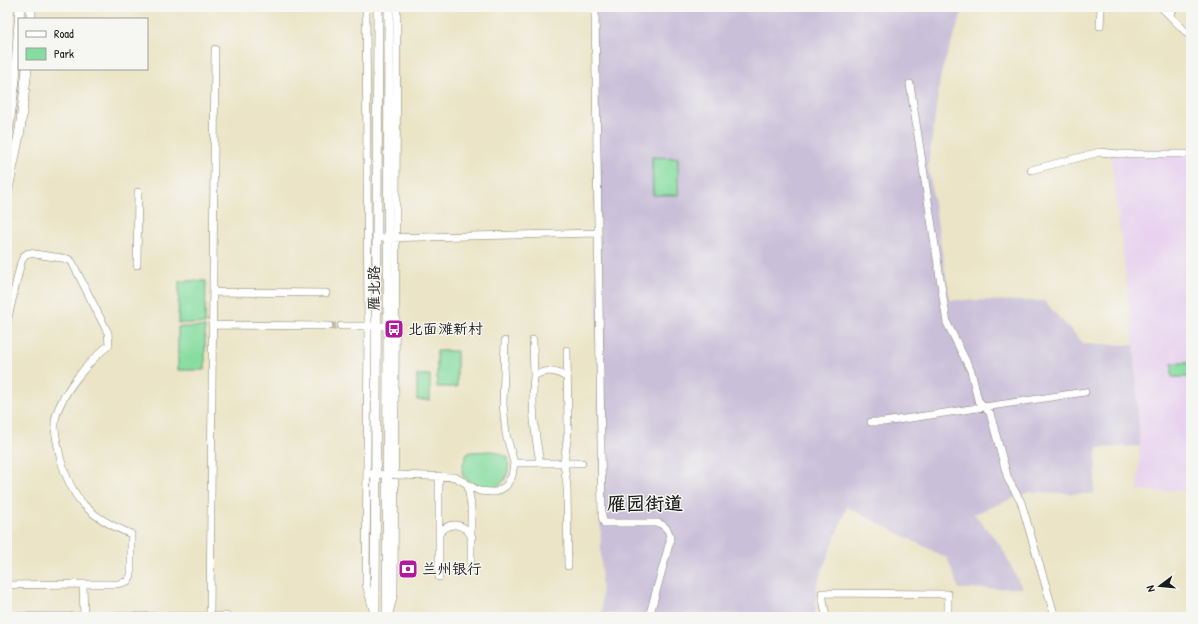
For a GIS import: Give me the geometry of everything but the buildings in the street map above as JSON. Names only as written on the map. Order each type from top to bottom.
[{"type":"main road","points":[[19,18],[20,7]]},
{"type":"main road","points":[[30,18],[31,7]]},
{"type":"main road","name":"雁北路","points":[[375,617],[371,474],[372,326],[377,238],[378,7]]},
{"type":"main road","name":"雁北路","points":[[387,617],[391,475],[393,237],[389,7]]},
{"type":"main road","points":[[7,140],[15,80],[18,36]]},
{"type":"main road","points":[[7,194],[20,130],[27,70]]},
{"type":"main road","points":[[7,617],[226,617]]},
{"type":"street","points":[[366,7],[372,326]]},
{"type":"street","points":[[393,237],[397,7]]},
{"type":"street","points":[[595,7],[602,517],[604,523],[658,523],[666,527],[669,532],[670,541],[659,588],[649,617]]},
{"type":"street","points":[[1100,26],[1101,7]]},
{"type":"street","points":[[1161,7],[1191,37]]},
{"type":"street","points":[[1169,15],[1175,7]]},
{"type":"street","points":[[210,617],[215,49]]},
{"type":"street","points":[[910,84],[947,323],[971,371],[978,400],[990,413],[1008,479],[1021,502],[1055,617]]},
{"type":"street","points":[[1031,170],[1100,152],[1119,154],[1191,154]]},
{"type":"street","points":[[137,265],[138,192]]},
{"type":"street","points":[[377,238],[598,233]]},
{"type":"street","points":[[7,322],[21,262],[24,256],[28,253],[68,259],[72,262],[108,333],[109,345],[97,354],[80,374],[63,400],[55,421],[56,441],[64,472],[72,490],[99,519],[131,534],[131,575],[128,581],[118,584],[7,585]]},
{"type":"street","points":[[212,292],[326,293]]},
{"type":"street","points":[[212,325],[329,326]]},
{"type":"street","points":[[341,326],[392,326]]},
{"type":"street","points":[[533,340],[534,376],[532,398],[540,463]]},
{"type":"street","points":[[371,474],[459,478],[468,486],[479,491],[491,492],[502,490],[512,476],[514,463],[506,434],[503,404],[505,341]]},
{"type":"street","points":[[567,350],[568,432],[564,463],[567,487],[568,566]]},
{"type":"street","points":[[534,376],[547,371],[561,374],[567,378]]},
{"type":"street","points":[[871,422],[884,422],[1086,392]]},
{"type":"street","points":[[514,463],[582,463]]},
{"type":"street","points":[[439,476],[439,577]]},
{"type":"street","points":[[468,486],[471,506],[471,566]]},
{"type":"street","points":[[439,534],[447,526],[453,524],[464,527],[472,537]]},
{"type":"street","points":[[83,584],[84,617]]},
{"type":"street","points":[[826,617],[822,593],[948,594],[948,617]]},
{"type":"shaded area","points":[[592,7],[964,7],[941,73],[928,166],[950,300],[1044,301],[1084,344],[1134,345],[1140,446],[1097,448],[1094,494],[1029,492],[974,514],[1001,546],[1022,588],[959,589],[947,558],[847,507],[817,584],[815,615],[602,614]]},
{"type":"shaded area","points":[[1110,148],[1191,149],[1191,491],[1138,491],[1140,446],[1134,345]]},
{"type":"green space","points":[[652,157],[678,158],[678,195],[653,195]]},
{"type":"green space","points":[[179,281],[206,281],[205,324],[178,323]]},
{"type":"green space","points":[[178,327],[205,327],[205,370],[178,370]]},
{"type":"green space","points":[[437,351],[457,351],[457,387],[437,387]]},
{"type":"green space","points":[[1172,363],[1191,363],[1191,377],[1172,377]]},
{"type":"green space","points":[[417,375],[430,375],[430,400],[417,400]]},
{"type":"green space","points":[[493,451],[508,457],[507,474],[504,481],[499,486],[486,489],[478,487],[462,474],[462,468],[467,454],[471,452]]},
{"type":"tunnel","points":[[329,326],[341,326]]},
{"type":"place","name":"北面滩新村","points":[[394,329]]},
{"type":"place","name":"兰州银行","points":[[408,569]]},
{"type":"district","name":"雁园街道","points":[[645,503]]}]
